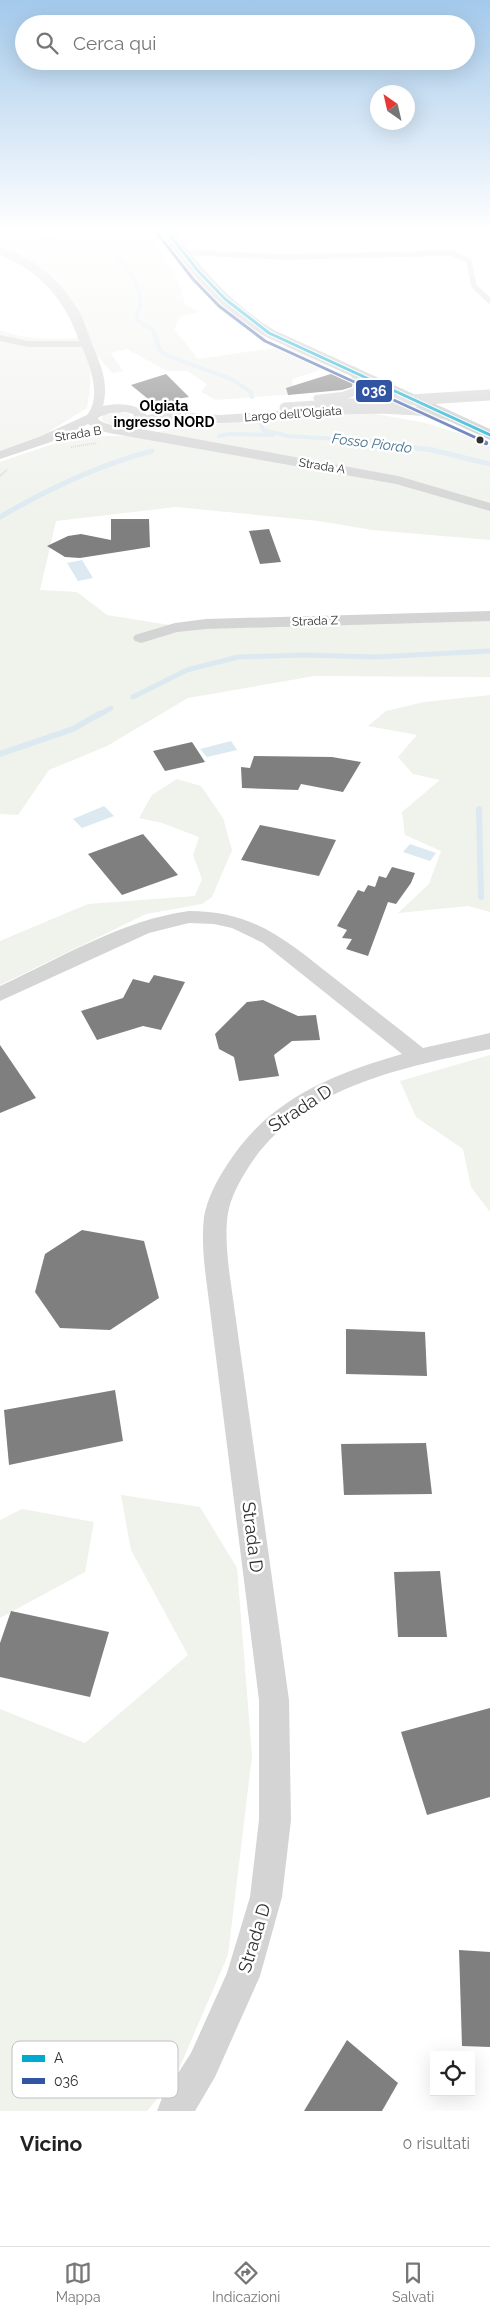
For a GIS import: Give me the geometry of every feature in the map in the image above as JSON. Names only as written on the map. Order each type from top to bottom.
[{"type":"main road","points":[[258,327],[490,435]]},
{"type":"street","points":[[79,327],[100,380],[100,398],[94,415],[94,423],[114,429],[138,416]]},
{"type":"street","points":[[0,338],[28,344],[86,344]]},
{"type":"street","name":"Largo dell'Olgiata","points":[[138,416],[192,413],[212,409],[280,404],[352,394],[361,385],[358,377],[352,370]]},
{"type":"street","name":"Strada A","points":[[100,380],[138,416],[153,434]]},
{"type":"street","points":[[280,404],[490,395]]},
{"type":"street","name":"Strada B","points":[[0,454],[46,439],[108,408],[138,416]]},
{"type":"street","name":"Largo dell'Olgiata","points":[[192,413],[214,419],[323,411],[390,410],[423,411],[452,417]]},
{"type":"street","name":"Strada A","points":[[114,429],[153,434],[398,480],[490,507]]},
{"type":"street","name":"Strada B","points":[[46,439],[114,429]]},
{"type":"street","name":"Strada Z","points":[[141,638],[175,628],[195,625],[490,616]]},
{"type":"street","points":[[0,994],[148,926],[169,919],[190,917],[221,918],[246,926],[270,938],[419,1056]]},
{"type":"street","name":"Strada D","points":[[174,2111],[203,2066],[243,1976],[266,1897],[276,1820],[274,1700],[217,1270],[215,1251],[216,1216],[227,1184],[242,1157],[273,1123],[305,1101],[343,1082],[419,1056],[490,1041]]},
{"type":"shaded area","points":[[87,327],[175,327],[174,329],[198,359],[288,346],[330,367],[292,379],[295,394],[216,400],[201,392],[207,384],[187,371],[167,371],[127,349],[111,353],[123,371],[112,373],[91,348]]},
{"type":"shaded area","points":[[0,330],[28,337],[48,339],[77,338],[89,364],[90,389],[87,408],[45,434],[0,451]]},
{"type":"shaded area","points":[[120,412],[129,414],[132,418],[126,423],[117,425],[104,422],[101,419],[105,414]]},
{"type":"shaded area","points":[[371,413],[426,423],[490,443],[490,540],[372,530],[319,521],[176,507],[56,521],[40,590],[77,592],[107,615],[182,627],[490,616],[490,677],[314,676],[188,698],[107,746],[49,770],[18,815],[0,814],[0,462],[59,442],[97,436],[131,436],[209,424]]},
{"type":"shaded area","points":[[82,560],[93,578],[78,581],[67,563]]},
{"type":"shaded area","points":[[490,695],[490,912],[468,906],[398,913],[429,884],[441,851],[405,835],[402,812],[440,780],[413,774],[398,757],[417,735],[368,726],[386,711],[424,702]]},
{"type":"shaded area","points":[[231,741],[237,750],[207,757],[200,749]]},
{"type":"shaded area","points":[[177,779],[201,786],[223,818],[232,850],[212,897],[202,904],[146,914],[0,985],[0,941],[88,904],[195,896],[202,879],[193,855],[199,837],[162,823],[139,818],[152,795]]},
{"type":"shaded area","points":[[104,806],[114,816],[82,828],[73,819]]},
{"type":"shaded area","points":[[410,844],[436,853],[430,861],[403,852]]},
{"type":"shaded area","points":[[490,1055],[490,1212],[471,1187],[463,1149],[416,1117],[400,1081]]},
{"type":"shaded area","points":[[121,1495],[200,1507],[237,1568],[252,1756],[228,1955],[178,2071],[178,2041],[12,2041],[12,2098],[158,2098],[147,2111],[0,2111],[0,1709],[85,1743],[188,1655],[131,1550]]},
{"type":"shaded area","points":[[22,1509],[94,1522],[85,1572],[0,1618],[0,1520]]},
{"type":"building","points":[[337,372],[353,382],[352,387],[342,390],[288,395],[286,388]]},
{"type":"building","points":[[166,374],[189,397],[176,399],[169,408],[159,408],[131,385]]},
{"type":"building","points":[[111,519],[149,519],[150,547],[80,558],[65,557],[47,546],[68,536],[81,534],[111,540]]},
{"type":"building","points":[[269,529],[281,562],[260,564],[249,531]]},
{"type":"building","points":[[192,742],[205,762],[165,771],[153,751]]},
{"type":"building","points":[[254,756],[332,757],[361,762],[343,792],[301,784],[298,790],[242,788],[241,767],[250,768]]},
{"type":"building","points":[[260,825],[336,840],[319,876],[241,860]]},
{"type":"building","points":[[143,834],[178,875],[122,895],[88,854]]},
{"type":"building","points":[[392,867],[415,873],[411,883],[396,904],[388,902],[368,956],[346,949],[352,939],[342,938],[347,930],[337,926],[358,890],[364,892],[368,885],[375,887],[379,876],[386,878]]},
{"type":"building","points":[[154,975],[185,982],[161,1030],[143,1026],[97,1040],[81,1011],[123,998],[133,979],[149,983]]},
{"type":"building","points":[[263,1000],[298,1016],[316,1015],[320,1040],[292,1041],[274,1055],[279,1076],[239,1081],[234,1057],[219,1049],[215,1034],[247,1002]]},
{"type":"building","points":[[0,1045],[36,1098],[0,1113]]},
{"type":"building","points":[[82,1230],[144,1241],[159,1298],[110,1330],[60,1328],[35,1292],[45,1254]]},
{"type":"building","points":[[346,1329],[425,1332],[427,1376],[346,1374]]},
{"type":"building","points":[[115,1390],[123,1441],[9,1465],[4,1410]]},
{"type":"building","points":[[426,1443],[432,1494],[344,1495],[341,1444]]},
{"type":"building","points":[[440,1571],[447,1637],[398,1637],[394,1572]]},
{"type":"building","points":[[11,1611],[109,1632],[90,1697],[0,1677],[0,1643]]},
{"type":"building","points":[[490,1708],[490,1797],[427,1815],[401,1732]]},
{"type":"building","points":[[459,1950],[490,1952],[490,2047],[462,2046]]},
{"type":"building","points":[[347,2040],[398,2083],[382,2111],[304,2111]]},
{"type":"waterway","name":"Fosso Piordo","points":[[147,327],[153,330],[160,350],[166,355],[231,379],[251,392],[252,397]]},
{"type":"waterway","name":"Fosso Piordo","points":[[260,421],[263,430],[288,436],[360,440]]},
{"type":"waterway","points":[[219,436],[229,434],[273,435]]},
{"type":"waterway","name":"Fosso Piordo","points":[[360,440],[370,441]]},
{"type":"waterway","name":"Fosso Piordo","points":[[360,440],[432,450],[490,464]]},
{"type":"waterway","points":[[0,517],[74,479],[112,463],[152,451]]},
{"type":"waterway","points":[[133,697],[187,670],[238,657],[304,655],[376,657],[490,651]]},
{"type":"waterway","points":[[97,716],[111,708]]},
{"type":"waterway","points":[[0,754],[73,729],[99,714]]},
{"type":"waterway","points":[[479,809],[481,897]]},
{"type":"transit line","name":"036","points":[[243,327],[265,341],[486,443]]},
{"type":"transit line","name":"A","points":[[259,327],[490,435]]},
{"type":"district","name":"Olgiata ingresso NORD","points":[[164,414]]}]
